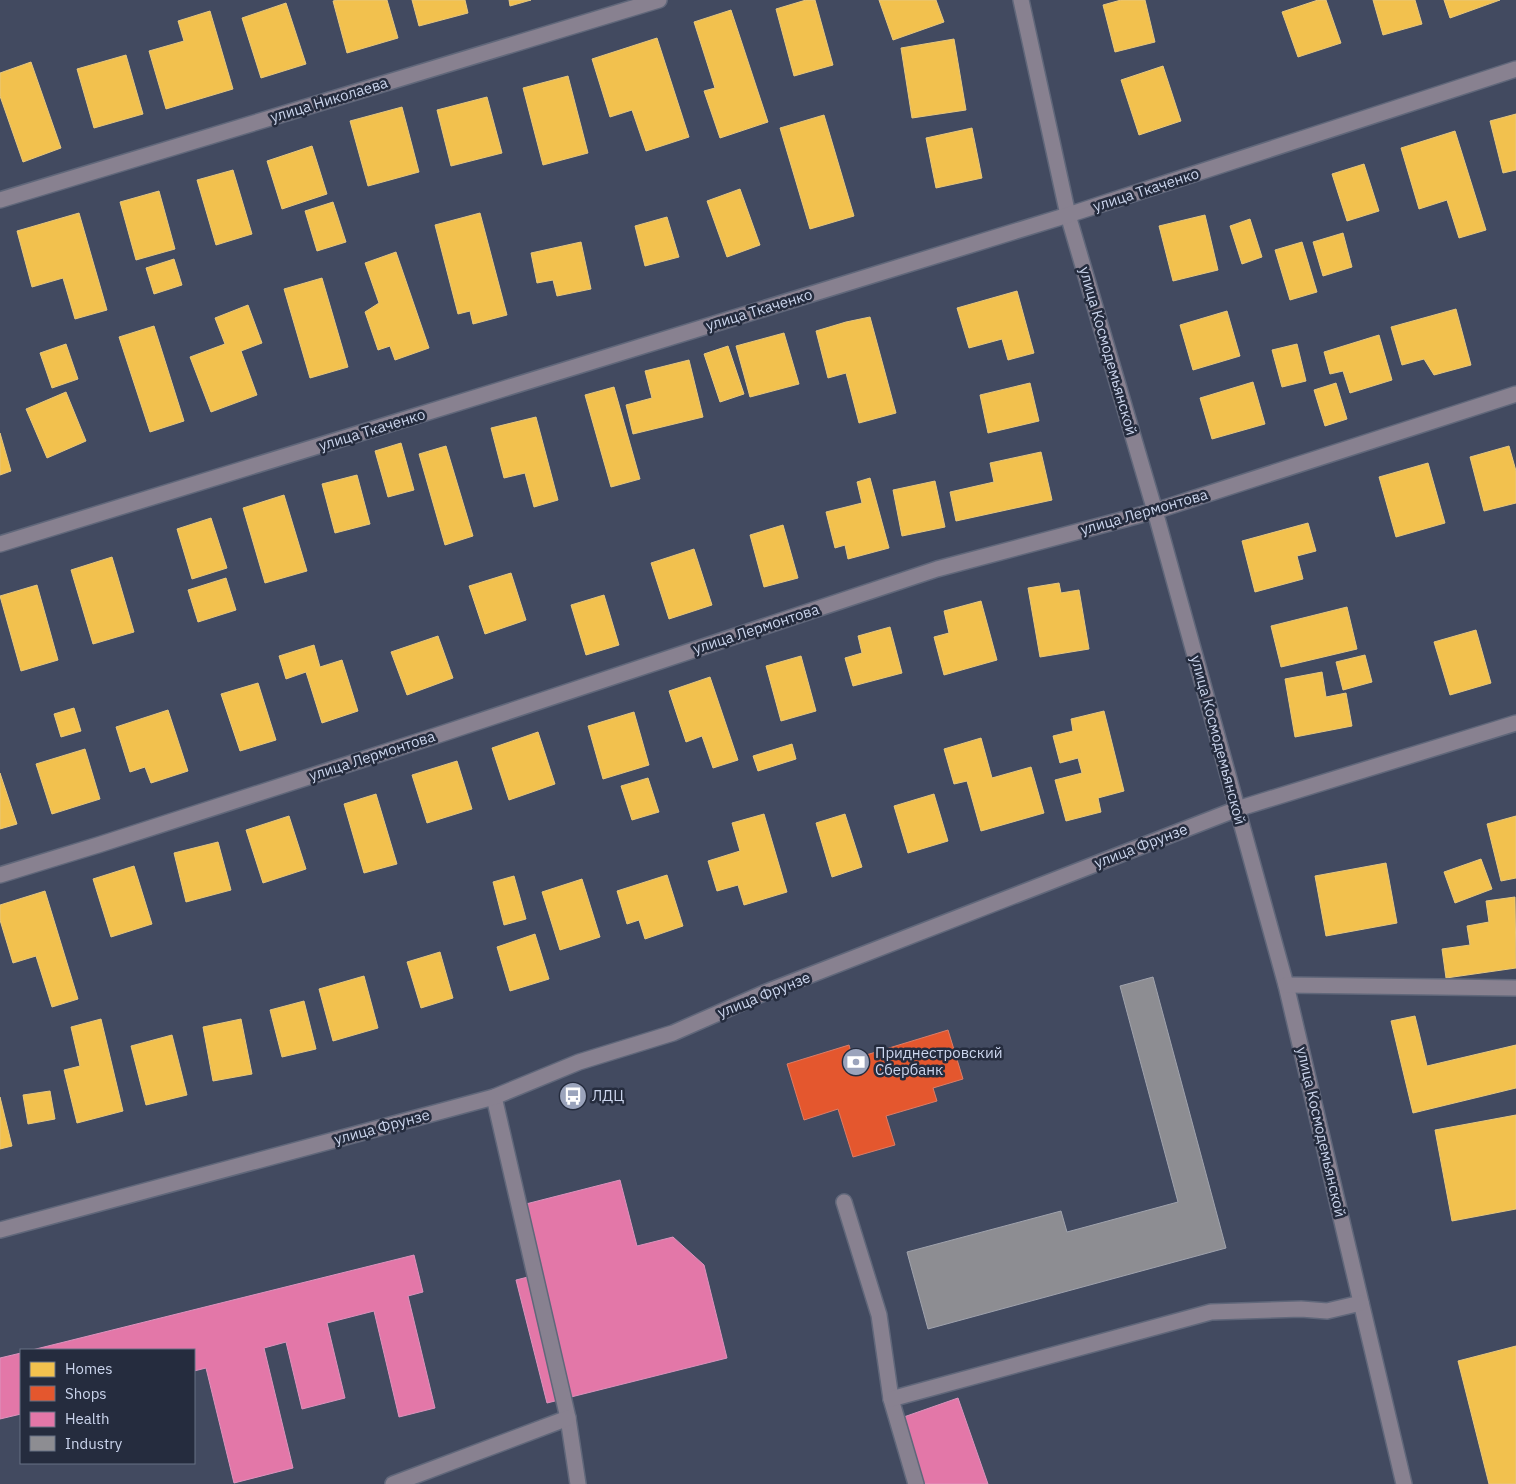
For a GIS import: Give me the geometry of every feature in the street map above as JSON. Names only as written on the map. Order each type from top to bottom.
[{"type":"street","name":"улица Николаева","points":[[0,200],[659,0]]},
{"type":"street","name":"улица Космодемьянской","points":[[1021,0],[1068,215],[1155,511],[1286,985],[1404,1484]]},
{"type":"street","name":"улица Ткаченко","points":[[0,544],[1068,215],[1516,69]]},
{"type":"street","name":"улица Лермонтова","points":[[0,875],[407,745],[937,569],[1155,511],[1516,394]]},
{"type":"street","name":"улица Фрунзе","points":[[0,1230],[494,1097],[579,1062],[673,1032],[764,993],[1237,808],[1516,723]]},
{"type":"street","points":[[1286,985],[1516,988]]},
{"type":"street","points":[[494,1097],[568,1418],[578,1484]]},
{"type":"street","points":[[844,1202],[878,1314],[891,1399],[916,1484]]},
{"type":"street","points":[[891,1399],[1211,1312],[1301,1309],[1327,1311],[1361,1303]]},
{"type":"street","points":[[394,1484],[568,1418]]},
{"type":"building: Homes","points":[[387,0],[398,38],[347,53],[333,1]]},
{"type":"building: Homes","points":[[412,0],[465,0],[468,13],[419,26]]},
{"type":"building: Homes","points":[[509,0],[531,0],[510,6]]},
{"type":"building: Homes","points":[[806,0],[815,0],[833,65],[794,76],[776,9]]},
{"type":"building: Homes","points":[[879,0],[936,0],[944,22],[893,40]]},
{"type":"building: Homes","points":[[1121,0],[1145,0],[1155,42],[1115,52],[1103,5]]},
{"type":"building: Homes","points":[[1318,0],[1326,0],[1341,43],[1298,57],[1282,12]]},
{"type":"building: Homes","points":[[1373,0],[1415,0],[1422,24],[1383,35]]},
{"type":"building: Homes","points":[[1444,0],[1500,0],[1450,18]]},
{"type":"building: Homes","points":[[286,3],[306,64],[261,78],[242,18]]},
{"type":"building: Homes","points":[[731,10],[768,122],[720,138],[704,91],[715,88],[694,22]]},
{"type":"building: Homes","points":[[210,11],[233,89],[166,109],[149,51],[184,41],[178,21]]},
{"type":"building: Homes","points":[[657,38],[689,137],[646,151],[632,110],[610,117],[592,59]]},
{"type":"building: Homes","points":[[954,39],[966,110],[912,118],[901,48]]},
{"type":"building: Homes","points":[[126,55],[143,114],[94,128],[77,69]]},
{"type":"building: Homes","points":[[31,62],[61,148],[23,162],[0,96],[0,73]]},
{"type":"building: Homes","points":[[1163,66],[1181,121],[1139,135],[1121,80]]},
{"type":"building: Homes","points":[[568,76],[588,153],[543,165],[523,88]]},
{"type":"building: Homes","points":[[487,97],[502,153],[451,166],[437,110]]},
{"type":"building: Homes","points":[[402,107],[419,172],[368,186],[350,121]]},
{"type":"building: Homes","points":[[1516,114],[1516,170],[1503,173],[1490,121]]},
{"type":"building: Homes","points":[[824,115],[854,216],[810,229],[780,128]]},
{"type":"building: Homes","points":[[972,128],[982,178],[936,188],[926,138]]},
{"type":"building: Homes","points":[[1455,131],[1486,230],[1459,238],[1447,200],[1419,209],[1401,148]]},
{"type":"building: Homes","points":[[312,146],[327,194],[282,209],[267,161]]},
{"type":"building: Homes","points":[[1364,164],[1379,211],[1347,221],[1332,174]]},
{"type":"building: Homes","points":[[233,170],[252,234],[216,245],[197,180]]},
{"type":"building: Homes","points":[[740,189],[760,245],[727,257],[707,201]]},
{"type":"building: Homes","points":[[159,191],[175,249],[136,260],[120,202]]},
{"type":"building: Homes","points":[[333,202],[346,242],[317,251],[305,211]]},
{"type":"building: Homes","points":[[79,213],[107,310],[75,319],[63,278],[32,287],[17,231]]},
{"type":"building: Homes","points":[[480,213],[507,315],[473,324],[470,311],[458,314],[435,225]]},
{"type":"building: Homes","points":[[1205,215],[1218,270],[1173,281],[1159,226]]},
{"type":"building: Homes","points":[[667,217],[679,257],[645,266],[635,226]]},
{"type":"building: Homes","points":[[1250,219],[1262,257],[1242,264],[1230,226]]},
{"type":"building: Homes","points":[[1343,233],[1352,267],[1323,276],[1313,242]]},
{"type":"building: Homes","points":[[581,242],[591,289],[557,296],[553,280],[537,283],[531,253]]},
{"type":"building: Homes","points":[[1302,242],[1317,292],[1290,300],[1275,250]]},
{"type":"building: Homes","points":[[396,252],[429,348],[395,360],[390,346],[378,350],[365,312],[379,303],[365,263]]},
{"type":"building: Homes","points":[[174,259],[182,285],[154,294],[146,268]]},
{"type":"building: Homes","points":[[322,278],[348,367],[310,378],[284,289]]},
{"type":"building: Homes","points":[[1017,291],[1034,353],[1008,360],[1002,339],[969,348],[957,308]]},
{"type":"building: Homes","points":[[248,305],[262,343],[241,351],[257,395],[211,412],[190,357],[225,344],[215,318]]},
{"type":"building: Homes","points":[[1456,309],[1471,365],[1434,375],[1424,359],[1402,365],[1391,327]]},
{"type":"building: Homes","points":[[1227,311],[1240,356],[1193,370],[1180,325]]},
{"type":"building: Homes","points":[[870,317],[896,413],[859,423],[846,373],[828,378],[816,331]]},
{"type":"building: Homes","points":[[154,326],[184,421],[150,432],[119,337]]},
{"type":"building: Homes","points":[[784,333],[799,384],[750,397],[736,346]]},
{"type":"building: Homes","points":[[1379,335],[1392,380],[1350,393],[1343,371],[1330,374],[1324,352]]},
{"type":"building: Homes","points":[[66,344],[78,379],[52,388],[40,353]]},
{"type":"building: Homes","points":[[1297,344],[1306,381],[1282,387],[1272,350]]},
{"type":"building: Homes","points":[[728,346],[744,394],[720,402],[704,354]]},
{"type":"building: Homes","points":[[689,360],[703,417],[633,434],[626,405],[652,398],[645,371]]},
{"type":"building: Homes","points":[[1253,382],[1265,424],[1212,439],[1200,398]]},
{"type":"building: Homes","points":[[1030,383],[1039,421],[988,433],[980,395]]},
{"type":"building: Homes","points":[[1336,383],[1347,419],[1325,426],[1314,390]]},
{"type":"building: Homes","points":[[614,387],[640,479],[611,487],[585,395]]},
{"type":"building: Homes","points":[[66,392],[86,441],[47,458],[26,409]]},
{"type":"building: Homes","points":[[536,417],[558,500],[534,507],[525,473],[504,478],[491,428]]},
{"type":"building: Homes","points":[[0,433],[11,471],[0,475]]},
{"type":"building: Homes","points":[[401,443],[414,490],[388,497],[375,451]]},
{"type":"building: Homes","points":[[446,446],[473,536],[445,545],[419,454]]},
{"type":"building: Homes","points":[[1509,446],[1516,471],[1516,503],[1484,511],[1470,457]]},
{"type":"building: Homes","points":[[1041,452],[1052,500],[956,521],[950,492],[994,482],[990,463]]},
{"type":"building: Homes","points":[[1428,463],[1445,523],[1396,537],[1379,477]]},
{"type":"building: Homes","points":[[357,475],[370,524],[335,533],[322,484]]},
{"type":"building: Homes","points":[[870,478],[889,548],[848,559],[845,545],[835,548],[826,512],[862,503],[857,482]]},
{"type":"building: Homes","points":[[935,481],[945,527],[902,536],[893,490]]},
{"type":"building: Homes","points":[[284,495],[307,571],[265,583],[243,508]]},
{"type":"building: Homes","points":[[211,518],[227,568],[192,579],[177,529]]},
{"type":"building: Homes","points":[[1308,523],[1316,551],[1297,556],[1303,579],[1255,592],[1242,541]]},
{"type":"building: Homes","points":[[783,525],[798,578],[764,587],[750,535]]},
{"type":"building: Homes","points":[[694,549],[712,605],[669,619],[651,563]]},
{"type":"building: Homes","points":[[112,557],[134,632],[93,644],[71,570]]},
{"type":"building: Homes","points":[[511,573],[526,620],[485,634],[469,586]]},
{"type":"building: Homes","points":[[226,578],[236,610],[198,622],[188,590]]},
{"type":"building: Homes","points":[[1059,583],[1061,593],[1079,590],[1089,649],[1040,657],[1028,588]]},
{"type":"building: Homes","points":[[37,585],[58,660],[21,671],[0,596]]},
{"type":"building: Homes","points":[[604,595],[619,645],[586,655],[571,605]]},
{"type":"building: Homes","points":[[981,601],[997,660],[944,675],[934,637],[949,633],[944,611]]},
{"type":"building: Homes","points":[[1347,607],[1357,649],[1281,667],[1271,626]]},
{"type":"building: Homes","points":[[890,627],[902,673],[853,686],[845,658],[862,653],[858,636]]},
{"type":"building: Homes","points":[[1476,630],[1491,683],[1450,695],[1434,642]]},
{"type":"building: Homes","points":[[438,636],[453,678],[407,695],[391,652]]},
{"type":"building: Homes","points":[[314,645],[320,667],[342,660],[358,711],[322,723],[306,672],[286,679],[279,656]]},
{"type":"building: Homes","points":[[1365,655],[1372,682],[1343,690],[1336,662]]},
{"type":"building: Homes","points":[[801,656],[816,711],[781,721],[766,666]]},
{"type":"building: Homes","points":[[1322,672],[1326,697],[1346,693],[1352,726],[1295,737],[1285,679]]},
{"type":"building: Homes","points":[[710,677],[738,760],[713,768],[702,736],[686,742],[669,691]]},
{"type":"building: Homes","points":[[258,683],[276,740],[240,751],[221,694]]},
{"type":"building: Homes","points":[[74,708],[81,731],[61,737],[54,714]]},
{"type":"building: Homes","points":[[168,710],[188,771],[151,783],[145,767],[130,772],[116,727]]},
{"type":"building: Homes","points":[[1104,711],[1124,791],[1098,798],[1101,812],[1066,821],[1055,780],[1082,773],[1078,758],[1060,763],[1053,736],[1073,731],[1071,719]]},
{"type":"building: Homes","points":[[634,712],[649,765],[603,779],[588,726]]},
{"type":"building: Homes","points":[[538,732],[555,784],[509,800],[492,748]]},
{"type":"building: Homes","points":[[981,738],[992,778],[1031,767],[1044,813],[981,831],[967,781],[954,784],[944,749]]},
{"type":"building: Homes","points":[[792,744],[796,759],[758,771],[753,756]]},
{"type":"building: Homes","points":[[85,749],[100,799],[52,814],[36,764]]},
{"type":"building: Homes","points":[[457,761],[472,809],[427,823],[412,775]]},
{"type":"building: Homes","points":[[0,773],[17,824],[0,829]]},
{"type":"building: Homes","points":[[648,778],[659,812],[632,820],[621,786]]},
{"type":"building: Homes","points":[[376,794],[397,864],[364,873],[344,804]]},
{"type":"building: Homes","points":[[934,794],[948,841],[908,853],[894,806]]},
{"type":"building: Homes","points":[[764,814],[787,892],[744,905],[738,885],[717,891],[708,861],[740,851],[732,823]]},
{"type":"building: Homes","points":[[845,814],[862,867],[832,877],[816,823]]},
{"type":"building: Homes","points":[[289,816],[306,869],[263,883],[246,830]]},
{"type":"building: Homes","points":[[1516,816],[1516,878],[1501,881],[1487,824]]},
{"type":"building: Homes","points":[[218,842],[231,890],[186,902],[174,853]]},
{"type":"building: Homes","points":[[1481,859],[1492,889],[1455,903],[1444,872]]},
{"type":"building: Homes","points":[[1386,863],[1397,923],[1326,936],[1315,876]]},
{"type":"building: Homes","points":[[134,866],[152,924],[111,937],[93,879]]},
{"type":"building: Homes","points":[[667,875],[683,926],[645,939],[639,920],[627,924],[617,891]]},
{"type":"building: Homes","points":[[514,876],[526,919],[504,925],[493,882]]},
{"type":"building: Homes","points":[[582,879],[600,937],[560,950],[542,892]]},
{"type":"building: Homes","points":[[45,891],[78,999],[52,1007],[36,956],[13,963],[0,920],[0,905]]},
{"type":"building: Homes","points":[[1515,897],[1516,968],[1446,978],[1442,949],[1470,945],[1467,926],[1489,922],[1486,901]]},
{"type":"building: Homes","points":[[535,934],[549,979],[510,991],[497,947]]},
{"type":"building: Homes","points":[[440,952],[453,998],[421,1008],[407,962]]},
{"type":"building: Homes","points":[[364,976],[378,1028],[333,1041],[319,989]]},
{"type":"building: Homes","points":[[304,1001],[316,1049],[282,1057],[270,1010]]},
{"type":"building: Homes","points":[[1415,1016],[1427,1066],[1516,1045],[1516,1088],[1413,1113],[1391,1021]]},
{"type":"building: Homes","points":[[101,1019],[123,1111],[77,1123],[64,1070],[80,1066],[71,1027]]},
{"type":"building: Homes","points":[[241,1019],[252,1074],[213,1081],[203,1027]]},
{"type":"building: Homes","points":[[172,1035],[187,1095],[146,1105],[131,1046]]},
{"type":"building: Homes","points":[[50,1091],[55,1119],[28,1124],[23,1095]]},
{"type":"building: Homes","points":[[0,1097],[12,1146],[0,1149]]},
{"type":"building: Homes","points":[[1516,1115],[1516,1209],[1452,1221],[1435,1130]]},
{"type":"building: Homes","points":[[1516,1346],[1516,1484],[1489,1484],[1458,1361]]},
{"type":"building: Shops","points":[[948,1030],[963,1079],[933,1088],[937,1101],[886,1116],[895,1145],[853,1157],[838,1109],[804,1120],[787,1064],[849,1045],[853,1059]]},
{"type":"building: Health","points":[[620,1180],[637,1246],[673,1237],[704,1265],[727,1358],[547,1403],[516,1280],[536,1275],[518,1206]]},
{"type":"building: Health","points":[[414,1255],[423,1292],[408,1296],[435,1408],[399,1417],[374,1311],[327,1323],[345,1398],[302,1409],[286,1342],[264,1348],[293,1468],[234,1483],[206,1368],[195,1371],[195,1349],[36,1349]]},
{"type":"building: Health","points":[[20,1353],[20,1414],[0,1419],[0,1358]]},
{"type":"building: Health","points":[[958,1398],[988,1484],[920,1484],[898,1419]]},
{"type":"building: Industry","points":[[1153,977],[1226,1248],[928,1329],[907,1252],[1061,1211],[1067,1232],[1178,1202],[1120,986]]},
{"type":"place","name":"Приднестровский Сбербанк","points":[[856,1062]]},
{"type":"place","name":"ЛДЦ","points":[[573,1096]]}]
